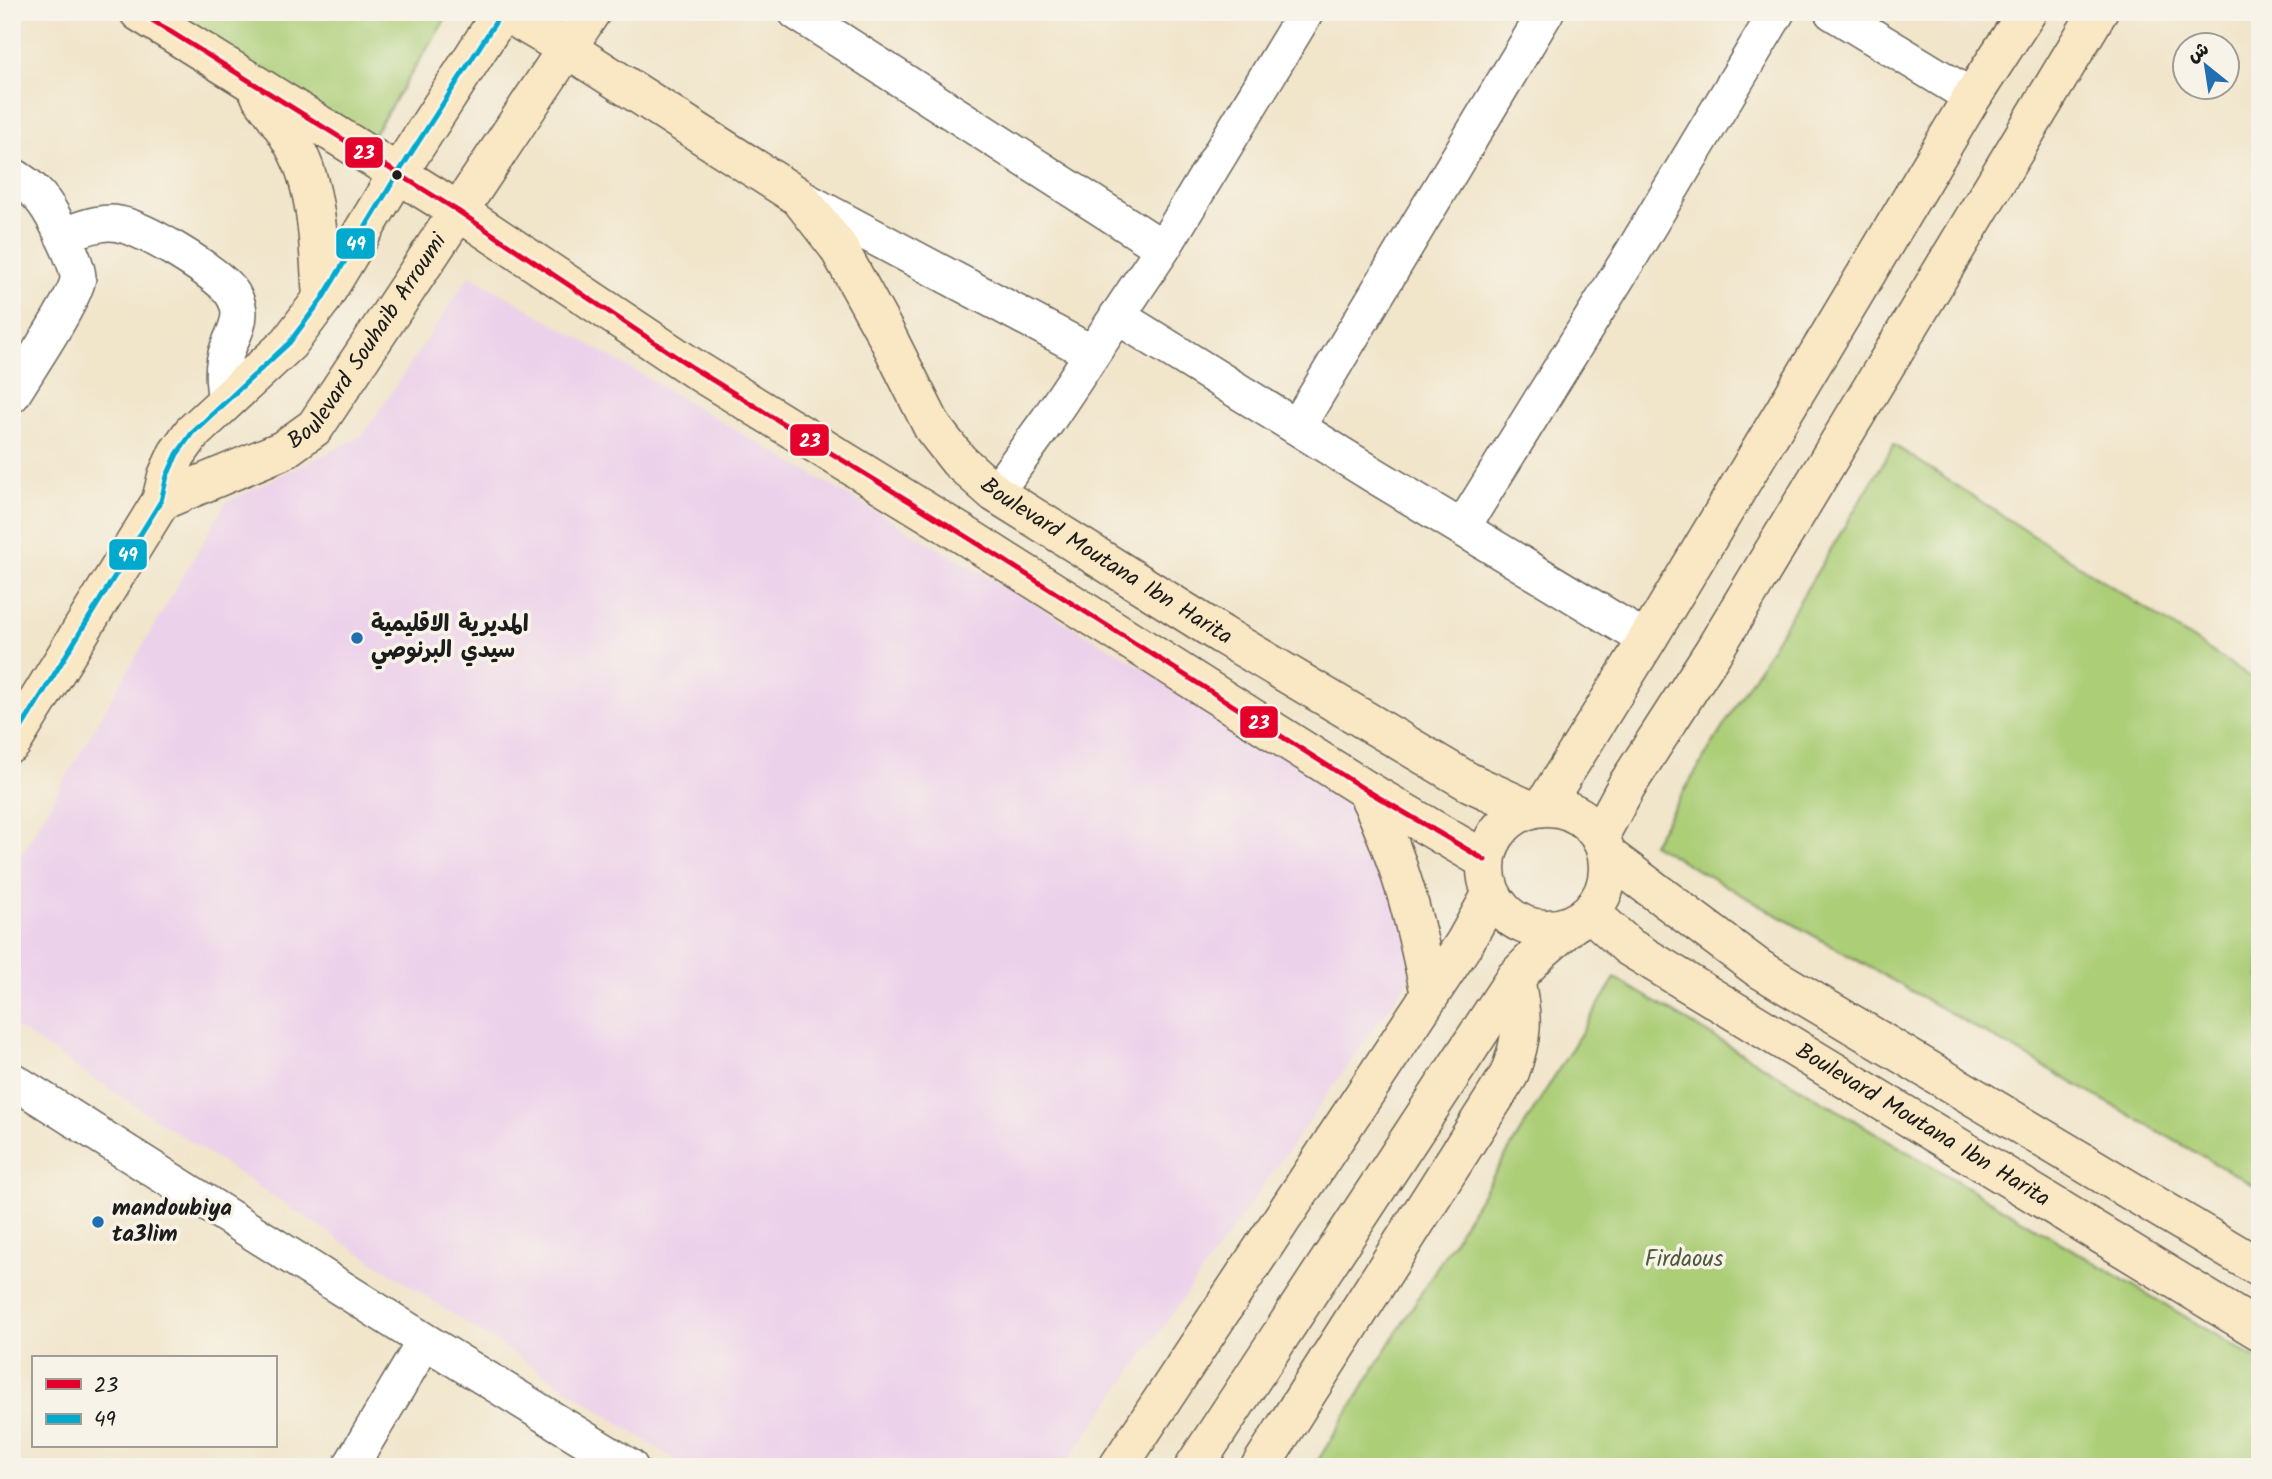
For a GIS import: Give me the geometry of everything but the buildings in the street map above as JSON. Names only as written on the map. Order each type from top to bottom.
[{"type":"street","points":[[139,12],[458,211],[693,368],[969,538],[1366,790],[1488,877],[1501,909],[1515,920],[1531,927],[1552,929],[1581,918]]},
{"type":"street","points":[[12,743],[160,501],[177,454],[192,433],[289,343],[322,299],[397,175],[504,12]]},
{"type":"street","name":"Boulevard Moutana Ibn Harita","points":[[504,12],[568,49],[799,197],[1092,353]]},
{"type":"street","name":"Boulevard Souhaib Arroumi","points":[[160,501],[282,450],[314,427],[332,404],[591,12]]},
{"type":"street","points":[[796,12],[1163,248]]},
{"type":"street","points":[[995,493],[1163,248],[1306,12]]},
{"type":"street","points":[[1297,427],[1546,12]]},
{"type":"street","points":[[1462,528],[1633,252],[1777,12]]},
{"type":"street","points":[[1832,12],[1972,97]]},
{"type":"street","points":[[1536,807],[1647,640],[1972,97],[2027,12]]},
{"type":"street","points":[[1194,1467],[1515,978],[1602,896],[1609,876],[1604,845],[1628,785],[1713,652],[2098,12]]},
{"type":"street","points":[[251,83],[281,123],[305,170],[314,211],[322,299]]},
{"type":"street","points":[[12,175],[30,186],[45,202],[62,235],[78,278],[69,300],[12,395]]},
{"type":"street","name":"Boulevard Moutana Ibn Harita","points":[[799,197],[838,247],[933,428],[959,461],[995,493],[1233,642],[1469,782],[1536,807]]},
{"type":"street","points":[[62,235],[99,224],[118,223],[139,230],[190,259],[229,289],[239,313],[237,329],[223,366],[226,401]]},
{"type":"street","points":[[1117,316],[1647,640]]},
{"type":"street","points":[[1366,790],[1387,831],[1403,876],[1418,932],[1430,995]]},
{"type":"street","points":[[1118,1467],[1465,942],[1488,877],[1490,843],[1500,828],[1513,817],[1536,807],[1566,808],[1585,819],[1604,845],[1759,968],[2260,1268]]},
{"type":"street","name":"Boulevard Moutana Ibn Harita","points":[[1581,918],[2260,1331]]},
{"type":"street","points":[[1260,1467],[1508,1075],[1520,1045],[1522,1013],[1515,978]]},
{"type":"street","points":[[12,1080],[630,1467]]},
{"type":"street","points":[[350,1467],[425,1341]]},
{"type":"shaded area","points":[[470,275],[1376,803],[1425,957],[1064,1467],[686,1467],[12,1025],[12,870],[226,502],[362,436]]},
{"type":"green space","points":[[143,12],[450,12],[363,151]]},
{"type":"green space","points":[[1894,445],[2260,683],[2260,1189],[1652,844]]},
{"type":"green space","name":"Firdaous","points":[[1615,978],[2260,1361],[2260,1467],[1314,1467]]},
{"type":"transit line","name":"23","points":[[139,12],[458,211],[693,368],[969,538],[1366,790],[1485,860]]},
{"type":"transit line","name":"49","points":[[12,743],[161,501],[167,476],[177,454],[192,433],[289,343],[322,299],[397,175],[502,12]]},
{"type":"place","name":"المديرية الاقليمية سيدي البرنوصي","points":[[357,638]]},
{"type":"place","name":"mandoubiya ta3lim","points":[[98,1222]]}]
